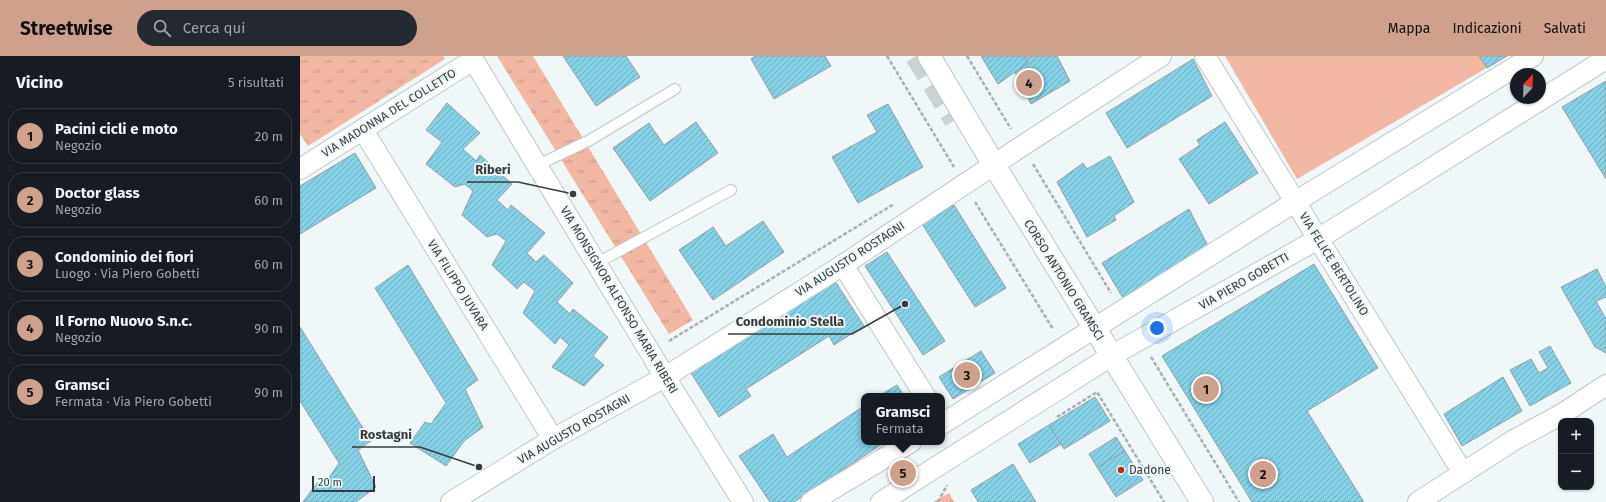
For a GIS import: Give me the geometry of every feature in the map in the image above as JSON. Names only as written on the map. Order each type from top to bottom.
[{"type":"main road","name":"CORSO ANTONIO GRAMSCI","points":[[929,56],[994,165],[1202,502]]},
{"type":"street","name":"VIA AUGUSTO ROSTAGNI","points":[[452,502],[553,439],[665,377],[843,265],[1161,56]]},
{"type":"street","name":"VIA FELICE BERTOLINO","points":[[1205,56],[1463,473]]},
{"type":"street","points":[[945,422],[1295,202],[1533,56]]},
{"type":"street","name":"VIA MADONNA DEL COLLETTO","points":[[302,164],[363,130],[475,58]]},
{"type":"street","name":"VIA MONSIGNOR ALFONSO MARIA RIBERI","points":[[475,58],[665,377],[743,502]]},
{"type":"street","name":"VIA PIERO GOBETTI","points":[[881,502],[1111,356],[1318,238],[1606,59]]},
{"type":"street","name":"VIA FILIPPO JUVARA","points":[[363,130],[553,439]]},
{"type":"street","points":[[843,265],[923,393]]},
{"type":"street","points":[[1418,502],[1514,440],[1562,414],[1606,385]]},
{"type":"street","points":[[945,429],[960,452]]},
{"type":"street","points":[[811,502],[906,445]]},
{"type":"lane","points":[[538,166],[590,140],[675,89]]},
{"type":"lane","points":[[597,263],[731,190]]},
{"type":"path","points":[[888,56],[964,185],[1065,348]]},
{"type":"path","points":[[967,56],[1123,311]]},
{"type":"path","points":[[947,171],[954,167]]},
{"type":"path","points":[[669,342],[900,200]]},
{"type":"path","points":[[1140,340],[1239,502]]},
{"type":"path","points":[[1082,375],[1093,395]]},
{"type":"path","points":[[1054,419],[1097,392],[1164,502]]},
{"type":"path","points":[[938,502],[948,485],[941,489]]},
{"type":"green space","points":[[300,56],[443,56],[445,59],[308,146],[300,134]]},
{"type":"green space","points":[[497,56],[533,56],[693,320],[669,334]]},
{"type":"green space","points":[[1225,56],[1507,56],[1297,179]]},
{"type":"green space","points":[[949,493],[954,502],[933,502]]},
{"type":"building","points":[[563,56],[626,56],[640,77],[596,106]]},
{"type":"building","points":[[755,56],[825,56],[831,66],[774,99],[751,59]]},
{"type":"building","points":[[981,56],[1024,56],[1028,63],[998,84]]},
{"type":"building","points":[[1057,56],[1070,81],[1031,104],[1015,72],[1028,63],[1025,57]]},
{"type":"building","points":[[1479,56],[1507,56],[1487,68]]},
{"type":"building","points":[[1193,59],[1212,96],[1127,148],[1106,113]]},
{"type":"building","points":[[1606,81],[1606,179],[1562,107]]},
{"type":"building","points":[[447,103],[480,133],[463,149],[476,161],[480,155],[512,184],[497,200],[508,210],[511,205],[545,233],[527,253],[536,262],[544,255],[573,283],[557,302],[570,314],[573,309],[608,337],[593,356],[604,365],[584,386],[552,367],[569,345],[560,337],[555,344],[523,313],[535,291],[524,282],[517,289],[492,265],[506,241],[497,234],[487,237],[462,215],[473,191],[465,184],[455,187],[426,164],[442,142],[426,130]]},
{"type":"building","points":[[888,104],[923,167],[858,203],[832,157],[877,132],[867,115]]},
{"type":"building","points":[[696,122],[718,153],[650,201],[613,148],[649,123],[664,145]]},
{"type":"building","points":[[1225,122],[1258,173],[1209,204],[1179,159],[1200,145],[1197,140]]},
{"type":"building","points":[[355,153],[376,188],[300,234],[300,186]]},
{"type":"building","points":[[1110,156],[1134,202],[1114,216],[1116,220],[1087,237],[1057,182],[1083,163],[1087,169]]},
{"type":"building","points":[[954,205],[1006,288],[975,307],[922,224]]},
{"type":"building","points":[[1189,209],[1208,246],[1123,298],[1102,263]]},
{"type":"building","points":[[763,221],[784,252],[713,300],[679,250],[713,227],[726,246]]},
{"type":"building","points":[[887,252],[945,341],[923,355],[865,266]]},
{"type":"building","points":[[1314,264],[1378,368],[1307,411],[1364,502],[1252,502],[1162,356]]},
{"type":"building","points":[[408,265],[478,380],[465,389],[483,427],[464,441],[446,466],[410,443],[425,422],[431,424],[446,403],[375,288]]},
{"type":"building","points":[[1597,269],[1606,287],[1606,297],[1596,301],[1606,319],[1606,353],[1595,347],[1561,287]]},
{"type":"building","points":[[835,281],[864,326],[834,345],[829,336],[746,389],[751,396],[719,417],[691,373]]},
{"type":"building","points":[[300,327],[371,441],[358,450],[376,487],[356,502],[303,502],[317,483],[324,485],[339,463],[300,401]]},
{"type":"building","points":[[1550,346],[1571,383],[1530,406],[1510,370],[1531,359],[1539,373],[1548,368],[1539,352]]},
{"type":"building","points":[[981,351],[995,373],[953,399],[939,377]]},
{"type":"building","points":[[1503,377],[1522,411],[1462,446],[1444,414]]},
{"type":"building","points":[[897,385],[902,393],[884,393]]},
{"type":"building","points":[[1095,397],[1110,421],[1064,449],[1049,425]]},
{"type":"building","points":[[861,408],[861,445],[880,445],[794,502],[770,502],[739,456],[773,434],[787,457]]},
{"type":"building","points":[[1049,425],[1061,444],[1030,463],[1018,444]]},
{"type":"building","points":[[1116,437],[1125,451],[1097,467],[1089,454]]},
{"type":"building","points":[[1125,451],[1143,480],[1116,497],[1097,467]]},
{"type":"building","points":[[1013,464],[1036,502],[978,502],[971,490]]},
{"type":"tunnel","points":[[916,56],[955,120]]},
{"type":"place","name":"Il Forno Nuovo S.n.c.","points":[[1029,83]]},
{"type":"place","name":"Riberi","points":[[573,194]]},
{"type":"place","name":"Condominio Stella","points":[[905,304]]},
{"type":"place","name":"Condominio dei fiori","points":[[967,375]]},
{"type":"place","name":"Pacini cicli e moto","points":[[1206,389]]},
{"type":"place","name":"Rostagni","points":[[479,467]]},
{"type":"place","name":"Dadone","points":[[1121,470]]},
{"type":"place","name":"Gramsci","points":[[903,473]]},
{"type":"place","name":"Doctor glass","points":[[1263,474]]}]
